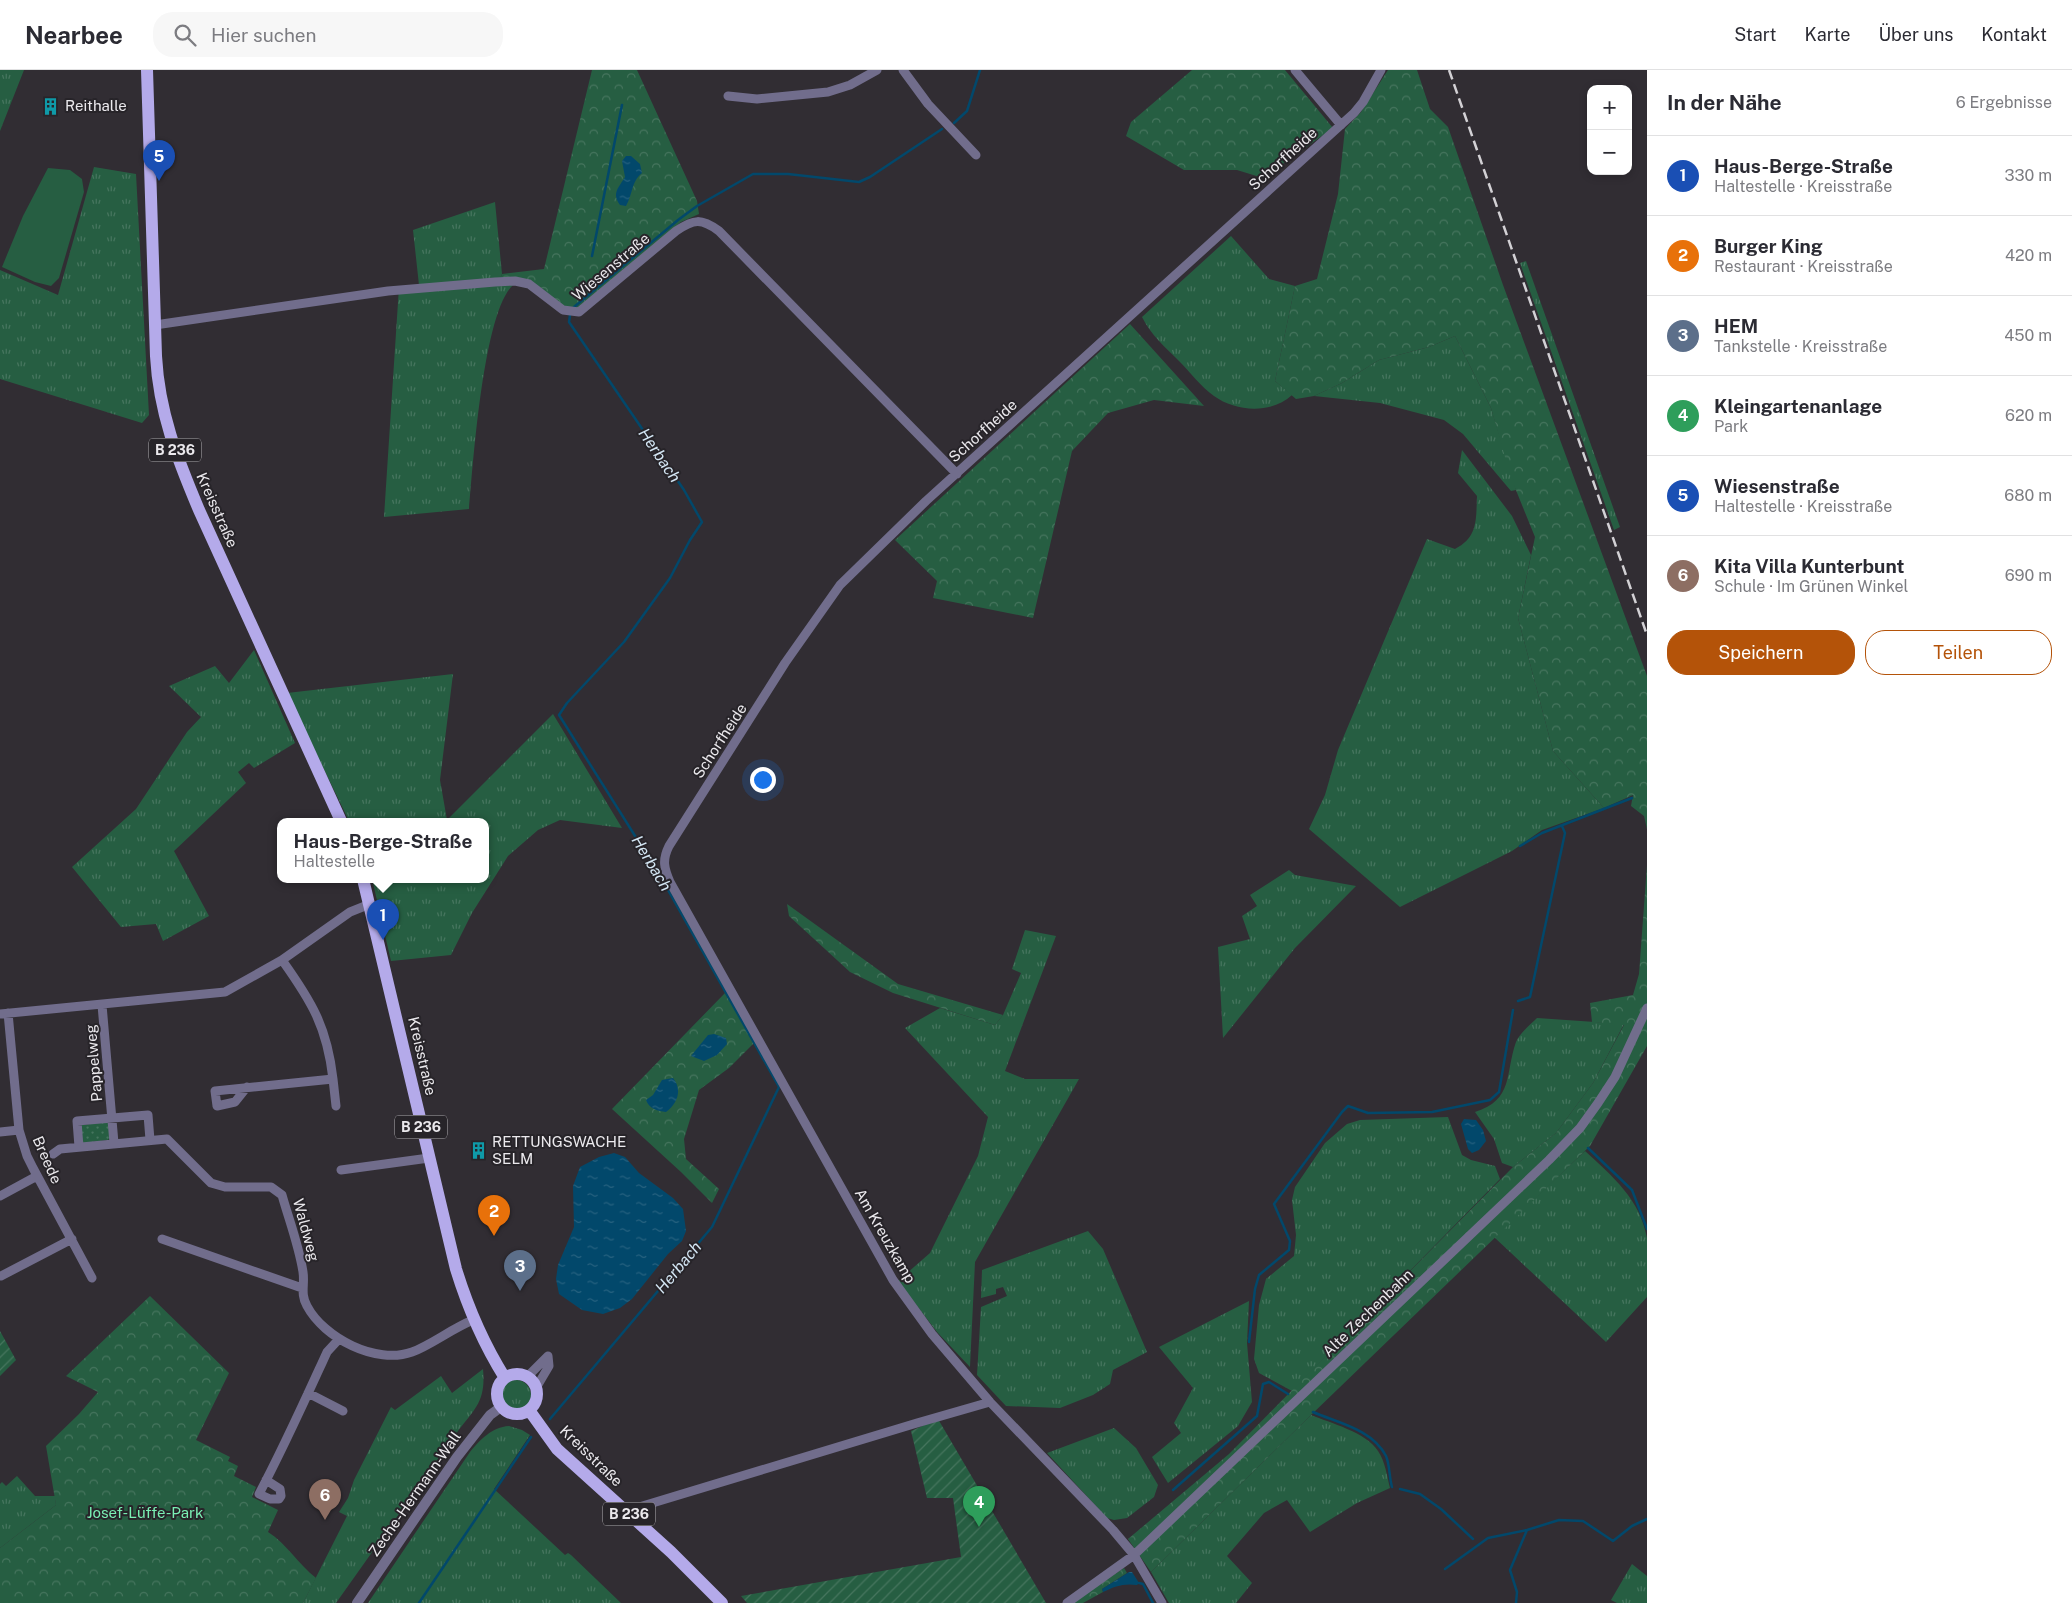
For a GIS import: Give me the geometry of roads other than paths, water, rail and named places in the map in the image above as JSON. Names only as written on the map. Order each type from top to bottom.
[{"type":"main road","name":"Kreisstraße","points":[[147,70],[157,378],[160,400],[169,435],[183,474],[340,818]]},
{"type":"main road","name":"Kreisstraße","points":[[364,883],[456,1269],[473,1320],[505,1378]]},
{"type":"main road","points":[[520,1374],[527,1377],[536,1388],[536,1400],[529,1410],[514,1414],[502,1407],[498,1400],[498,1387],[505,1378],[520,1374]]},
{"type":"main road","name":"Kreisstraße","points":[[529,1410],[557,1449],[626,1511],[722,1603]]},
{"type":"street","points":[[728,96],[757,99],[828,92],[850,85],[878,70]]},
{"type":"street","points":[[904,70],[912,84],[976,155]]},
{"type":"street","points":[[1295,70],[1341,125]]},
{"type":"street","name":"Schorfheide","points":[[663,863],[669,846],[785,663],[840,585],[957,474],[1341,125],[1363,102],[1381,70]]},
{"type":"street","name":"Wiesenstraße","points":[[155,325],[388,291],[515,281],[529,284],[563,310],[574,313],[579,312],[676,231],[692,222],[705,222],[725,238],[957,474]]},
{"type":"street","name":"Am Kreuzkamp","points":[[663,863],[670,882],[893,1280],[932,1334],[990,1402],[1113,1530],[1134,1555],[1162,1603]]},
{"type":"street","points":[[4,1014],[225,992],[282,960],[350,912],[370,904]]},
{"type":"street","points":[[282,960],[304,991],[318,1016],[326,1036],[336,1106]]},
{"type":"street","name":"Pappelweg","points":[[102,1005],[114,1143]]},
{"type":"street","name":"Alte Zechenbahn","points":[[1068,1603],[1134,1555],[1549,1160],[1580,1128],[1615,1077],[1647,1008]]},
{"type":"street","name":"Breede","points":[[4,1014],[20,1130],[27,1156],[92,1278]]},
{"type":"street","points":[[247,1087],[333,1079]]},
{"type":"street","points":[[53,1154],[60,1149],[150,1140],[148,1115],[77,1121],[79,1147]]},
{"type":"street","points":[[0,1132],[20,1130]]},
{"type":"street","name":"Waldweg","points":[[150,1140],[167,1139],[211,1183],[225,1188],[272,1187],[282,1195],[303,1274],[302,1288],[307,1306],[315,1318],[339,1339],[351,1346],[365,1352],[411,1353],[456,1327],[473,1320]]},
{"type":"street","points":[[341,1170],[429,1158]]},
{"type":"street","points":[[0,1196],[37,1176]]},
{"type":"street","points":[[162,1238],[302,1288]]},
{"type":"street","points":[[1,1276],[72,1239]]},
{"type":"street","points":[[266,1480],[327,1352],[339,1339]]},
{"type":"street","points":[[527,1377],[548,1356],[549,1366],[536,1388]]},
{"type":"street","points":[[308,1393],[343,1411]]},
{"type":"street","points":[[626,1511],[990,1402]]},
{"type":"street","name":"Zeche-Hermann-Wall","points":[[357,1603],[457,1457],[490,1416],[502,1407]]},
{"type":"water","points":[[626,156],[631,156],[640,164],[642,173],[634,184],[626,206],[620,205],[616,194],[618,187],[625,177],[622,161]]},
{"type":"water","points":[[714,1034],[726,1038],[727,1044],[717,1055],[704,1061],[691,1056],[708,1035]]},
{"type":"water","points":[[673,1078],[678,1087],[678,1092],[676,1101],[670,1109],[666,1112],[657,1110],[647,1103],[646,1100],[653,1095],[662,1080]]},
{"type":"water","points":[[1464,1119],[1476,1120],[1483,1130],[1486,1141],[1479,1150],[1472,1153],[1468,1149],[1461,1124]]},
{"type":"water","points":[[614,1153],[625,1157],[639,1173],[673,1198],[683,1209],[686,1231],[682,1241],[668,1254],[632,1299],[620,1308],[603,1314],[582,1310],[559,1294],[556,1279],[558,1265],[574,1227],[573,1186],[580,1167],[599,1157]]},
{"type":"water","points":[[1132,1572],[1139,1583],[1137,1585],[1128,1584],[1103,1592],[1102,1589]]},
{"type":"waterway","points":[[954,123],[967,111],[980,70]]},
{"type":"waterway","points":[[592,256],[622,105]]},
{"type":"waterway","points":[[574,307],[678,220],[697,206],[753,174],[788,174],[859,182],[870,177],[942,129]]},
{"type":"waterway","name":"Herbach","points":[[550,1419],[712,1227],[779,1087],[659,874],[559,715],[567,703],[624,642],[670,578],[702,522],[684,490],[569,322],[570,315]]},
{"type":"waterway","points":[[1520,846],[1542,833],[1632,798]]},
{"type":"waterway","points":[[1518,1001],[1530,997],[1565,833],[1562,826]]},
{"type":"waterway","points":[[1249,1342],[1255,1289],[1259,1275],[1289,1250],[1290,1241],[1274,1204],[1342,1112],[1348,1106],[1368,1113],[1432,1112],[1490,1100],[1499,1092],[1513,1010]]},
{"type":"waterway","points":[[1588,1148],[1632,1190],[1647,1229]]},
{"type":"waterway","points":[[1173,1490],[1257,1416],[1263,1384],[1269,1382],[1288,1394]]},
{"type":"waterway","points":[[1313,1412],[1354,1428],[1372,1439],[1386,1456],[1392,1487]]},
{"type":"waterway","name":"Herbach","points":[[419,1603],[531,1437]]},
{"type":"waterway","points":[[1400,1489],[1420,1494],[1441,1509],[1473,1539]]},
{"type":"waterway","points":[[1445,1569],[1488,1538],[1527,1530],[1559,1520],[1583,1521],[1613,1541],[1632,1526],[1647,1519]]},
{"type":"waterway","points":[[1516,1603],[1517,1592],[1510,1570],[1527,1530]]},
{"type":"waterway","points":[[1139,1583],[1143,1584],[1153,1603]]},
{"type":"railway","points":[[1449,70],[1647,635]]},
{"type":"place","name":"Reithalle","points":[[51,106]]},
{"type":"place","name":"Wiesenstraße","points":[[159,181]]},
{"type":"place","name":"Haus-Berge-Straße","points":[[383,940]]},
{"type":"place","name":"RETTUNGSWACHE SELM","points":[[478,1151]]},
{"type":"place","name":"Burger King","points":[[494,1236]]},
{"type":"place","name":"HEM","points":[[520,1291]]},
{"type":"place","name":"Kita Villa Kunterbunt","points":[[325,1520]]},
{"type":"place","name":"Kleingartenanlage","points":[[979,1527]]},
{"type":"park label","name":"Josef-Lüffe-Park","points":[[145,1513]]}]
